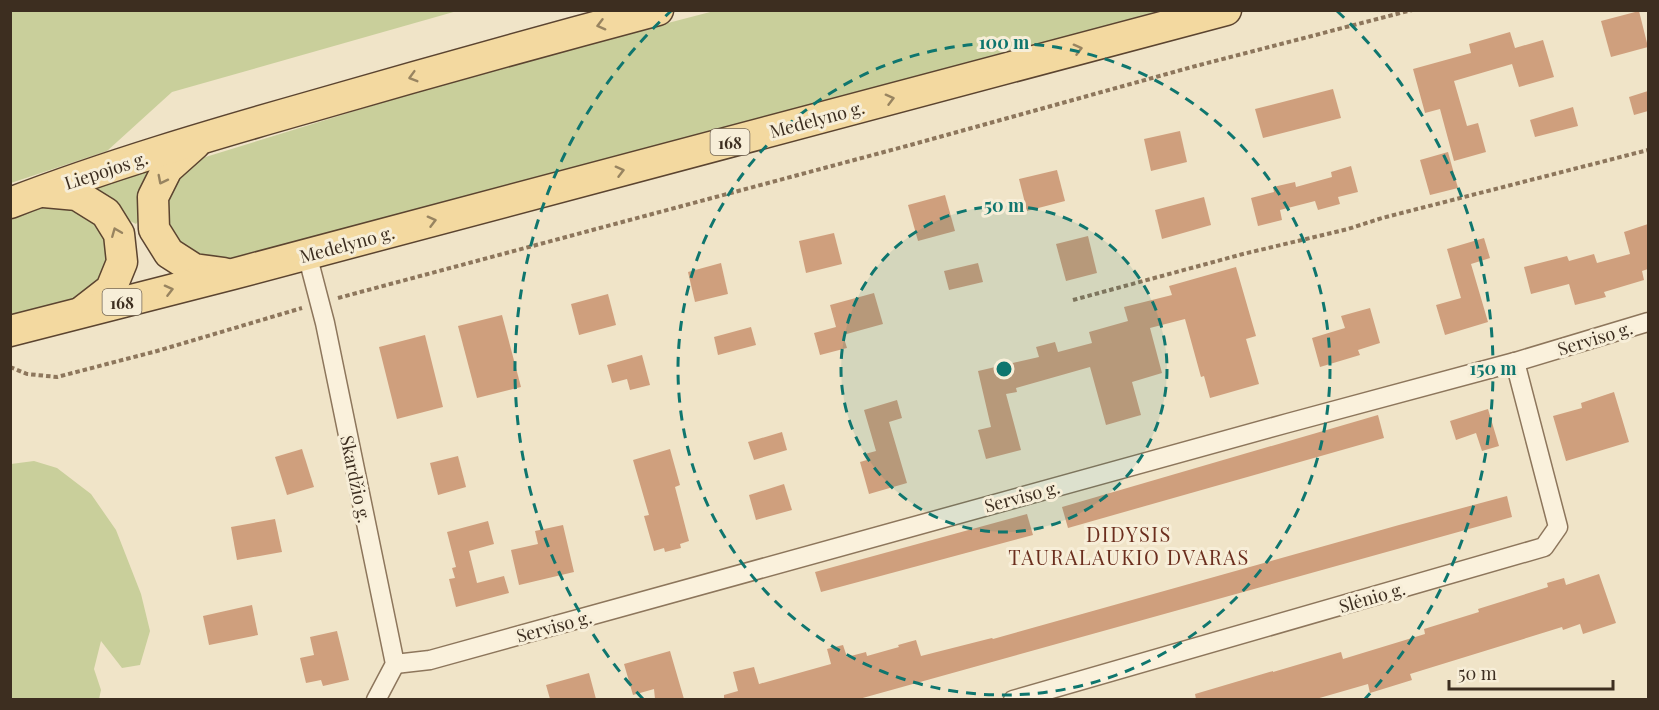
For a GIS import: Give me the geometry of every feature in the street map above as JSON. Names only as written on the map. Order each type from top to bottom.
[{"type":"main road","points":[[233,274],[194,269],[169,253],[154,229],[153,197],[167,169],[202,138],[498,52],[658,10]]},
{"type":"main road","name":"Medelyno g.","points":[[233,274],[1226,10]]},
{"type":"main road","name":"Liepojos g.","points":[[10,203],[202,138]]},
{"type":"main road","points":[[40,192],[77,195],[106,213],[119,234],[122,262],[111,289],[79,313]]},
{"type":"main road","name":"168","points":[[10,331],[233,274]]},
{"type":"street","name":"Skardžio g.","points":[[307,254],[325,323],[395,664]]},
{"type":"street","name":"Serviso g.","points":[[395,664],[430,660],[1515,362],[1648,322]]},
{"type":"street","name":"Slėnio g.","points":[[1013,699],[1544,547],[1558,527],[1515,362]]},
{"type":"street","points":[[376,699],[395,664]]},
{"type":"path","points":[[10,367],[27,374],[57,377],[158,351],[319,303],[914,144],[1192,66],[1412,10]]},
{"type":"path","points":[[1074,300],[1648,150]]},
{"type":"green space","points":[[10,11],[457,11],[172,92],[107,151],[11,183]]},
{"type":"green space","points":[[714,11],[1173,11],[223,261],[209,259],[178,247],[163,212],[170,181],[199,159],[488,70]]},
{"type":"green space","points":[[152,166],[140,219],[136,224],[88,188]]},
{"type":"green space","points":[[73,203],[101,227],[112,266],[88,296],[11,316],[11,216],[43,204]]},
{"type":"green space","points":[[34,461],[57,468],[91,494],[116,530],[141,594],[150,631],[140,665],[122,668],[101,641],[94,669],[101,690],[99,699],[11,699],[11,464]]},
{"type":"building","points":[[1639,11],[1648,47],[1611,57],[1601,21]]},
{"type":"building","points":[[1510,32],[1515,48],[1543,40],[1554,77],[1519,87],[1512,64],[1454,81],[1467,126],[1478,123],[1486,152],[1454,161],[1440,109],[1425,113],[1413,69],[1471,53],[1469,44]]},
{"type":"building","points":[[1333,89],[1341,118],[1263,138],[1255,109]]},
{"type":"building","points":[[1648,91],[1648,111],[1634,115],[1629,97]]},
{"type":"building","points":[[1573,107],[1578,126],[1535,137],[1530,120]]},
{"type":"building","points":[[1180,131],[1187,162],[1151,171],[1144,139]]},
{"type":"building","points":[[1448,152],[1458,188],[1430,195],[1420,160]]},
{"type":"building","points":[[1351,166],[1358,192],[1338,197],[1340,204],[1318,210],[1315,201],[1280,210],[1282,220],[1258,226],[1251,198],[1274,192],[1273,187],[1295,182],[1296,187],[1332,177],[1331,172]]},
{"type":"building","points":[[1057,170],[1065,201],[1027,211],[1019,179]]},
{"type":"building","points":[[945,195],[955,231],[918,241],[908,205]]},
{"type":"building","points":[[1204,197],[1211,225],[1162,239],[1155,210]]},
{"type":"building","points":[[1648,224],[1648,269],[1642,271],[1644,280],[1604,292],[1606,297],[1575,305],[1569,284],[1531,294],[1524,267],[1567,256],[1569,261],[1594,254],[1597,263],[1630,254],[1624,232]]},
{"type":"building","points":[[834,233],[842,264],[806,273],[799,241]]},
{"type":"building","points":[[1088,236],[1097,273],[1066,281],[1056,244]]},
{"type":"building","points":[[1484,238],[1490,258],[1471,264],[1488,322],[1445,335],[1436,305],[1461,298],[1447,249]]},
{"type":"building","points":[[721,263],[728,294],[695,302],[688,272]]},
{"type":"building","points":[[978,263],[983,282],[949,290],[944,271]]},
{"type":"building","points":[[1236,267],[1256,336],[1246,339],[1259,384],[1210,398],[1204,376],[1201,377],[1185,319],[1150,328],[1162,373],[1132,382],[1141,415],[1106,425],[1090,367],[1016,388],[1017,392],[1006,394],[1021,450],[986,459],[978,430],[991,427],[978,371],[1039,357],[1036,347],[1055,342],[1058,352],[1092,343],[1089,332],[1128,321],[1124,307],[1172,295],[1169,286]]},
{"type":"building","points":[[874,293],[883,324],[843,335],[847,348],[820,355],[814,333],[836,327],[830,305]]},
{"type":"building","points":[[608,294],[616,325],[579,335],[571,304]]},
{"type":"building","points":[[1370,308],[1380,343],[1358,350],[1360,355],[1320,367],[1312,338],[1345,328],[1341,316]]},
{"type":"building","points":[[502,315],[521,387],[477,398],[458,326]]},
{"type":"building","points":[[751,327],[756,345],[718,355],[714,337]]},
{"type":"building","points":[[425,335],[443,407],[397,419],[379,347]]},
{"type":"building","points":[[642,355],[650,385],[630,390],[627,379],[612,383],[607,365]]},
{"type":"building","points":[[1614,392],[1629,442],[1566,461],[1553,416],[1582,408],[1581,403]]},
{"type":"building","points":[[897,400],[902,418],[889,422],[907,483],[869,494],[860,462],[867,460],[865,454],[876,451],[864,410]]},
{"type":"building","points":[[1488,409],[1499,446],[1482,451],[1476,433],[1456,440],[1450,421]]},
{"type":"building","points":[[1378,415],[1384,438],[1068,528],[1062,507]]},
{"type":"building","points":[[782,432],[787,450],[754,460],[748,442]]},
{"type":"building","points":[[302,449],[314,487],[287,495],[275,457]]},
{"type":"building","points":[[670,449],[680,485],[675,487],[689,541],[680,544],[681,548],[665,552],[664,548],[654,551],[644,516],[649,515],[633,460]]},
{"type":"building","points":[[458,456],[466,487],[438,495],[430,463]]},
{"type":"building","points":[[784,484],[792,510],[756,520],[749,495]]},
{"type":"building","points":[[1507,496],[1512,517],[859,699],[724,699],[724,695],[738,691],[733,672],[754,667],[759,684],[831,664],[827,649],[843,645],[847,657],[866,652],[867,656],[916,640],[921,656],[993,639]]},
{"type":"building","points":[[1027,514],[1033,535],[821,592],[815,572]]},
{"type":"building","points":[[275,519],[282,552],[237,560],[231,527]]},
{"type":"building","points":[[488,521],[494,544],[469,551],[477,583],[504,576],[509,593],[456,607],[449,579],[455,578],[452,568],[456,567],[447,532]]},
{"type":"building","points":[[563,525],[574,572],[519,585],[511,550],[538,544],[535,531]]},
{"type":"building","points":[[1599,574],[1616,623],[1583,634],[1580,624],[1563,630],[1562,627],[1410,674],[1412,680],[1370,693],[1368,684],[1316,699],[1196,699],[1195,694],[1273,671],[1341,652],[1343,659],[1425,634],[1424,629],[1548,587],[1547,583],[1564,578],[1566,585]]},
{"type":"building","points":[[252,605],[258,635],[209,645],[203,616]]},
{"type":"building","points":[[337,631],[349,680],[323,686],[321,680],[306,683],[300,658],[314,655],[310,637]]},
{"type":"building","points":[[670,651],[684,699],[655,699],[654,689],[633,695],[624,664]]},
{"type":"building","points":[[589,673],[596,699],[550,699],[546,685]]},
{"type":"district","name":"DIDYSIS TAURALAUKIO DVARAS","points":[[1129,544]]}]
